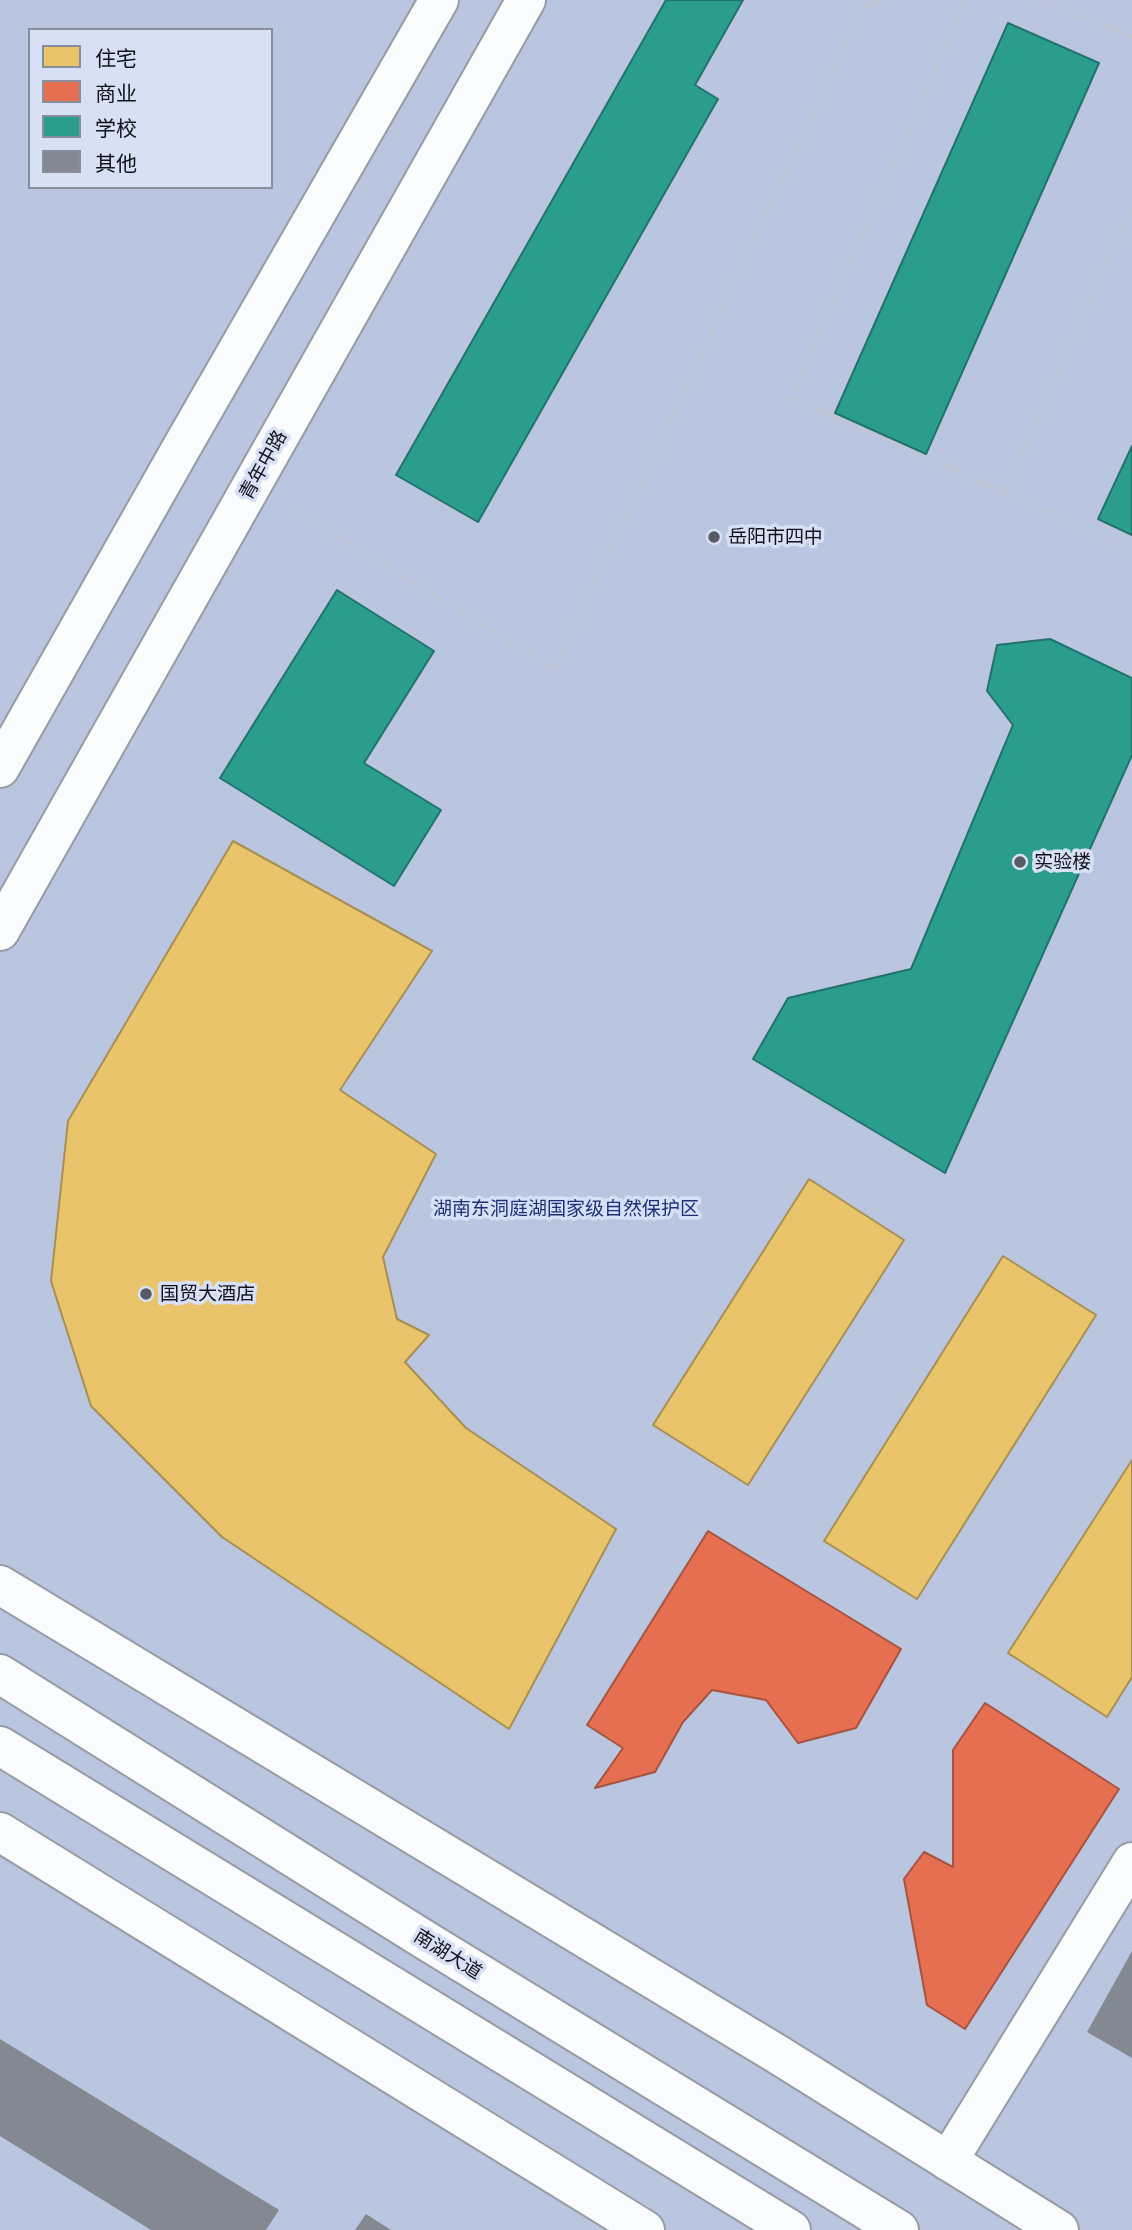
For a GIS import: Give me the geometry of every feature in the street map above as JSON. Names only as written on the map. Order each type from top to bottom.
[{"type":"main road","points":[[0,768],[439,0]]},
{"type":"main road","name":"青年中路","points":[[0,931],[526,0]]},
{"type":"main road","points":[[0,1585],[778,2054],[1059,2230]]},
{"type":"main road","name":"南湖大道","points":[[0,1674],[425,1940],[899,2230]]},
{"type":"main road","points":[[0,1746],[791,2230]]},
{"type":"main road","points":[[0,1832],[645,2230]]},
{"type":"main road","points":[[948,2161],[1132,1862]]},
{"type":"path","points":[[253,484],[555,669],[863,6],[884,0]]},
{"type":"path","points":[[966,0],[792,398],[1132,551]]},
{"type":"path","points":[[1039,0],[1132,37]]},
{"type":"path","points":[[1004,492],[1132,209]]},
{"type":"green space","name":"湖南东洞庭湖国家级自然保护区","points":[[0,0],[1132,0],[1132,2230],[0,2230]]},
{"type":"building: 住宅","points":[[233,841],[432,951],[340,1090],[436,1154],[383,1257],[397,1319],[429,1335],[405,1362],[466,1428],[616,1529],[509,1729],[222,1537],[91,1406],[51,1281],[68,1121]]},
{"type":"building: 住宅","points":[[809,1179],[904,1240],[748,1485],[653,1425]]},
{"type":"building: 住宅","points":[[1003,1256],[1096,1315],[917,1599],[824,1541]]},
{"type":"building: 住宅","points":[[1132,1460],[1132,1677],[1107,1717],[1008,1653]]},
{"type":"building: 商业","points":[[708,1531],[901,1649],[856,1728],[798,1743],[766,1700],[712,1690],[683,1722],[655,1772],[595,1788],[623,1748],[587,1725]]},
{"type":"building: 商业","points":[[985,1703],[1119,1789],[965,2029],[927,2005],[904,1879],[924,1852],[953,1867],[953,1750]]},
{"type":"building: 学校","points":[[666,0],[743,0],[695,85],[718,99],[478,522],[396,475]]},
{"type":"building: 学校","points":[[1008,23],[1099,63],[926,454],[835,413]]},
{"type":"building: 学校","points":[[1132,446],[1132,535],[1098,519]]},
{"type":"building: 学校","points":[[337,590],[434,651],[364,763],[441,810],[394,886],[220,778]]},
{"type":"building: 学校","name":"实验楼","points":[[1050,639],[1132,678],[1132,755],[945,1173],[753,1059],[788,998],[911,969],[1013,725],[987,691],[997,645]]},
{"type":"building: 其他","points":[[1132,1951],[1132,2058],[1087,2032]]},
{"type":"building: 其他","points":[[0,2039],[279,2210],[266,2230],[151,2230],[0,2136]]},
{"type":"building: 其他","points":[[366,2214],[391,2230],[355,2230]]},
{"type":"place","name":"岳阳市四中","points":[[714,537]]},
{"type":"place","name":"实验楼","points":[[1020,862]]},
{"type":"place","name":"国贸大酒店","points":[[146,1294]]}]
